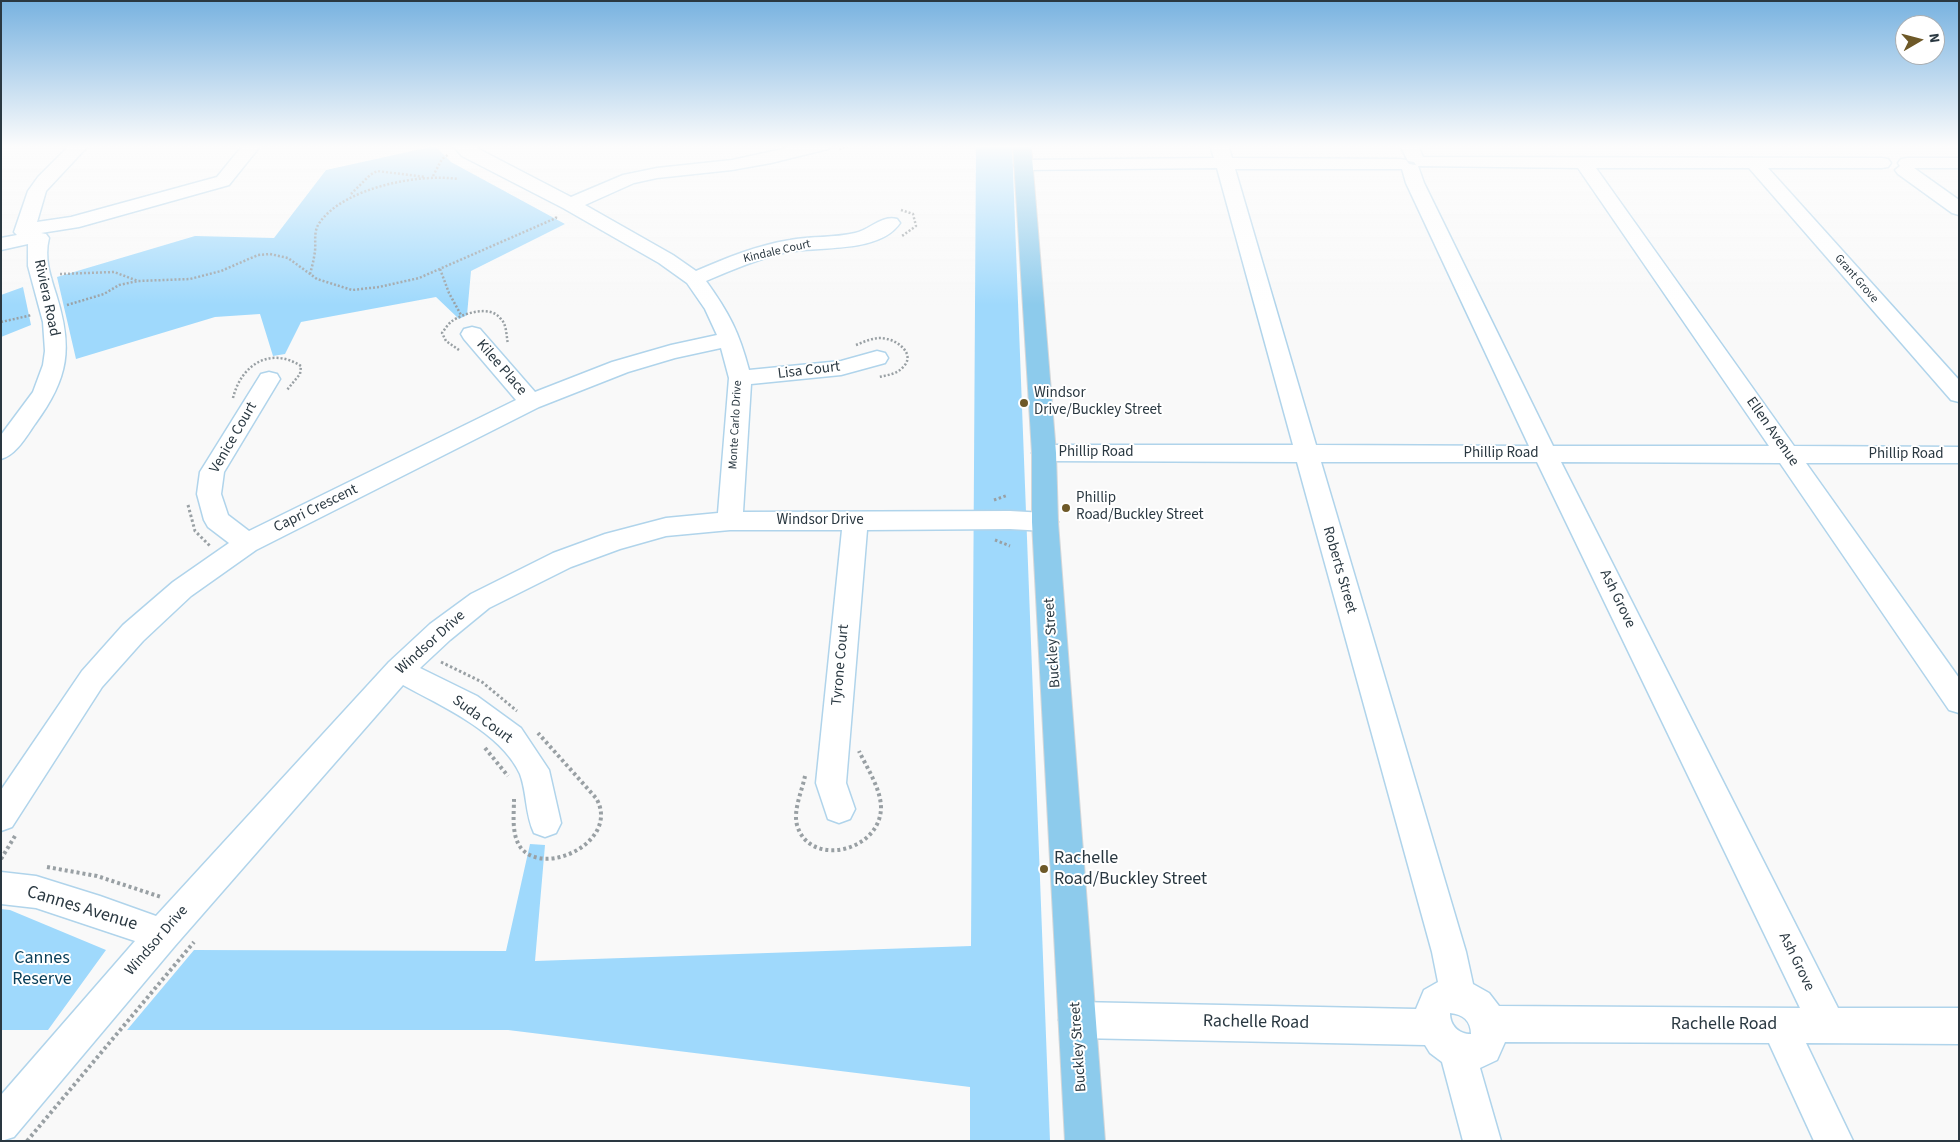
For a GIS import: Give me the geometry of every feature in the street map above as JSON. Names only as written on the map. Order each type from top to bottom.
[{"type":"main road","name":"Buckley Street","points":[[1026,198],[1044,453],[1045,522],[1085,1141]]},
{"type":"street","name":"Riviera Road","points":[[1,451],[38,402],[51,373],[56,353],[56,341],[39,316],[40,275],[32,234],[32,202],[34,198]]},
{"type":"street","points":[[1,243],[161,198]]},
{"type":"street","name":"Monte Carlo Drive","points":[[544,198],[563,210],[630,237],[694,279],[715,308],[730,339],[740,378],[730,521]]},
{"type":"street","points":[[563,210],[589,198]]},
{"type":"street","name":"Roberts Street","points":[[1234,198],[1449,952],[1458,996]]},
{"type":"street","name":"Ash Grove","points":[[1422,198],[1545,454],[1828,1026]]},
{"type":"street","name":"Ellen Avenue","points":[[1609,198],[1959,701]]},
{"type":"street","name":"Grant Grove","points":[[1784,198],[1959,395]]},
{"type":"street","points":[[1946,198],[1959,209]]},
{"type":"street","name":"Kindale Court","points":[[694,279],[726,265],[788,246],[866,237],[881,232],[890,223]]},
{"type":"street","name":"Kilee Place","points":[[466,324],[531,402]]},
{"type":"street","name":"Capri Crescent","points":[[9,826],[54,733],[92,679],[133,632],[182,589],[247,543],[531,402],[620,367],[671,352],[730,339]]},
{"type":"street","name":"Lisa Court","points":[[740,378],[841,368],[877,358]]},
{"type":"street","name":"Venice Court","points":[[247,543],[217,520],[208,494],[212,472],[269,379]]},
{"type":"street","name":"Phillip Road","points":[[1044,453],[1959,455]]},
{"type":"street","name":"Windsor Drive","points":[[1,1124],[152,931],[399,670],[440,632],[480,601],[562,560],[614,541],[666,527],[730,521],[1045,522]]},
{"type":"street","name":"Tyrone Court","points":[[839,809],[831,783],[852,540],[856,521]]},
{"type":"street","name":"Suda Court","points":[[399,670],[467,705],[511,737],[534,770],[545,823]]},
{"type":"street","name":"Cannes Avenue","points":[[5,875],[36,892],[152,931]]},
{"type":"street","points":[[1445,1038],[1475,1052],[1484,1048],[1490,1034],[1489,1024],[1485,1014],[1478,1005],[1458,996],[1449,995],[1436,1002],[1432,1016],[1445,1038],[1482,1141]]},
{"type":"street","name":"Rachelle Road","points":[[1077,1020],[1445,1038]]},
{"type":"street","name":"Rachelle Road","points":[[1489,1024],[1959,1026]]},
{"type":"street","points":[[1779,1025],[1834,1141]]},
{"type":"path","points":[[310,274],[315,231],[320,221],[346,198]]},
{"type":"path","points":[[1,322],[39,316],[104,294],[119,285],[138,281],[190,279],[221,271],[258,255],[270,254],[288,258],[317,279],[352,290],[379,287],[419,278],[556,218],[563,210]]},
{"type":"path","points":[[440,269],[449,294],[466,324]]},
{"type":"path","points":[[40,275],[114,272],[138,281]]},
{"type":"path","points":[[5,875],[1,861],[9,826]]},
{"type":"path","points":[[43,867],[97,876],[166,898],[152,931]]},
{"type":"green space","points":[[304,198],[518,198],[565,224],[471,271],[467,315],[459,319],[436,297],[301,322],[285,354],[273,356],[260,314],[215,317],[76,359],[57,277],[195,236],[274,238]]},
{"type":"green space","points":[[976,198],[1014,198],[1050,1141],[970,1141],[970,1087],[508,1030],[127,1030],[194,950],[506,951],[530,844],[545,845],[535,961],[971,946]]},
{"type":"green space","points":[[23,287],[31,325],[1,337],[1,295]]},
{"type":"green space","name":"Cannes Reserve","points":[[1,909],[10,910],[106,950],[48,1030],[1,1030]]},
{"type":"place","name":"Windsor Drive/Buckley Street","points":[[1024,403]]},
{"type":"place","name":"Phillip Road/Buckley Street","points":[[1066,508]]},
{"type":"place","name":"Rachelle Road/Buckley Street","points":[[1044,869]]}]
